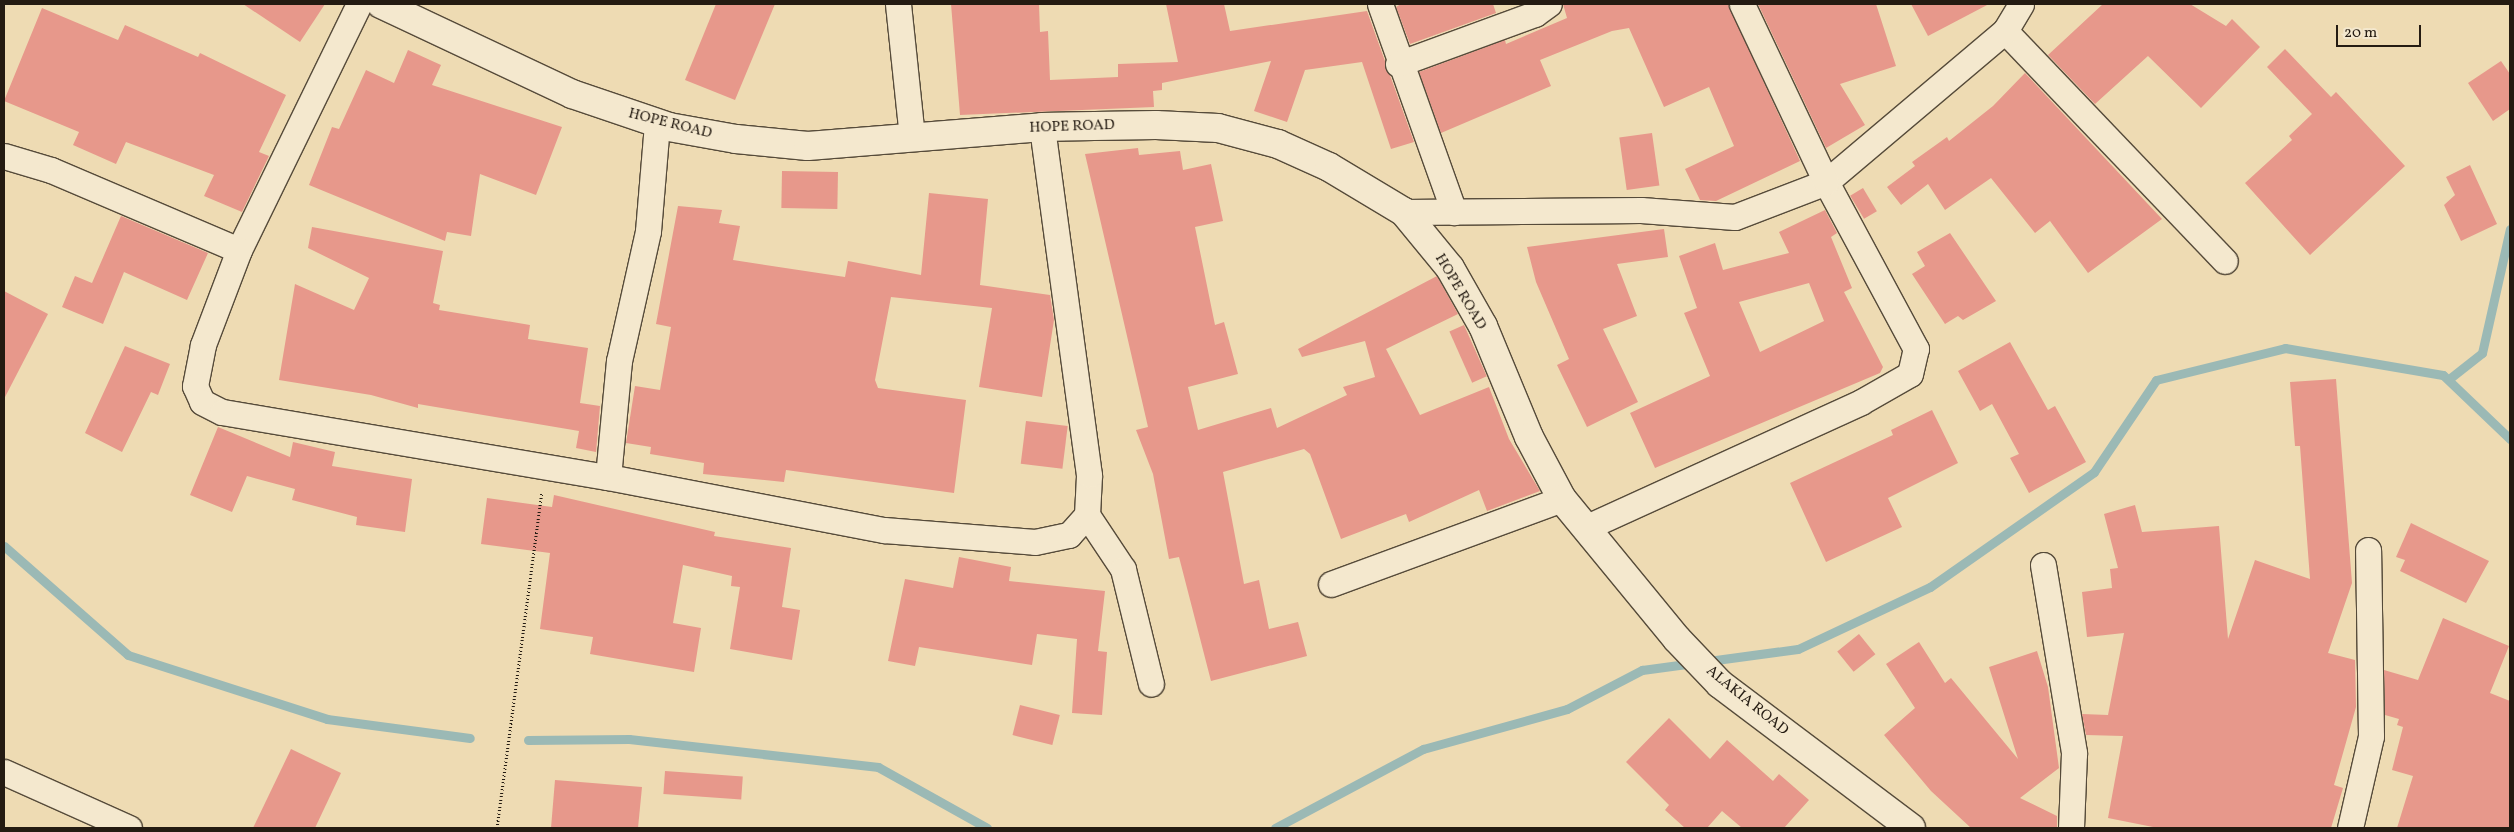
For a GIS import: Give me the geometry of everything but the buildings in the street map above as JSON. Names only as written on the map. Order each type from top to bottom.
[{"type":"street","points":[[359,4],[239,250],[198,361],[195,386],[202,402],[222,412],[545,469],[608,477],[884,530],[1035,542],[1069,535],[1087,515]]},
{"type":"street","name":"HOPE ROAD","points":[[381,4],[572,94],[657,124],[773,145],[1042,127],[1218,128],[1278,144],[1321,163],[1404,212],[1450,268],[1483,326],[1529,436],[1562,498],[1585,528]]},
{"type":"street","points":[[898,4],[912,137]]},
{"type":"street","points":[[1380,4],[1398,64],[1419,106],[1454,212]]},
{"type":"street","points":[[1398,64],[1535,14],[1548,4]]},
{"type":"street","points":[[1585,528],[1860,402],[1910,374],[1916,349],[1826,182],[1742,4]]},
{"type":"street","points":[[1404,212],[1642,210],[1735,217],[1826,182],[2005,31],[2021,4]]},
{"type":"street","points":[[2005,31],[2225,261]]},
{"type":"street","points":[[608,477],[619,361],[648,231],[657,124]]},
{"type":"street","points":[[1042,127],[1089,475],[1087,515],[1123,568],[1151,684]]},
{"type":"street","points":[[4,156],[51,170],[239,250]]},
{"type":"street","points":[[1331,584],[1562,498]]},
{"type":"street","name":"ALAKIA ROAD","points":[[1585,528],[1677,640],[1720,684],[1911,828]]},
{"type":"street","points":[[2350,828],[2371,736],[2368,550]]},
{"type":"street","points":[[2043,565],[2074,753],[2071,828]]},
{"type":"street","points":[[4,772],[129,828]]},
{"type":"path","points":[[496,828],[545,469]]},
{"type":"waterway","points":[[2449,379],[2482,353],[2510,229]]},
{"type":"waterway","points":[[1275,828],[1423,749],[1567,709],[1642,670],[1798,649],[1930,587],[2094,472],[2156,380],[2285,348],[2443,375],[2510,439]]},
{"type":"waterway","points":[[4,546],[128,655],[327,719],[470,738]]},
{"type":"waterway","points":[[528,740],[629,739],[878,767],[987,828]]}]
